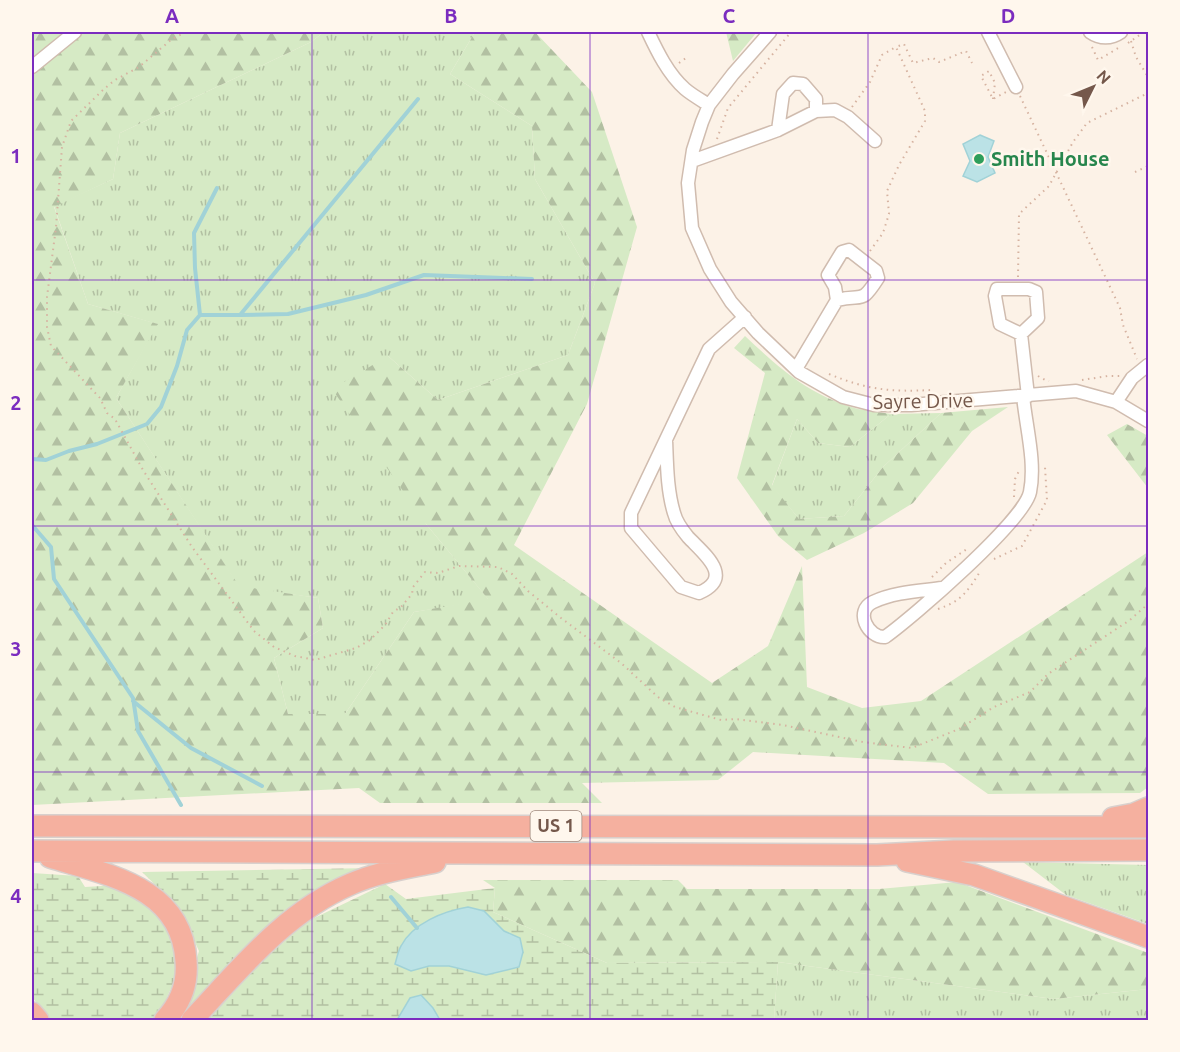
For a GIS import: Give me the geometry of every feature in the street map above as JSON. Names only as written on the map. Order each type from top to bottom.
[{"type":"highway","points":[[1081,825],[1134,814],[1149,808]]},
{"type":"highway","name":"US 1","points":[[32,826],[1081,825],[1149,827]]},
{"type":"highway","name":"US 1","points":[[32,851],[877,855],[954,851],[1149,850]]},
{"type":"highway","points":[[32,851],[122,879],[161,903],[174,918],[186,951],[187,966],[185,985],[179,1003],[165,1020]]},
{"type":"highway","points":[[192,1020],[278,930],[321,899],[353,883],[382,873],[481,853]]},
{"type":"highway","points":[[877,855],[974,875],[1149,937]]},
{"type":"highway","points":[[32,1013],[38,1020]]},
{"type":"street","points":[[32,67],[75,32]]},
{"type":"street","points":[[648,32],[672,74],[685,89],[709,105]]},
{"type":"street","name":"Sayre Drive","points":[[770,32],[709,105],[702,122],[687,183],[692,228],[710,269],[731,302],[758,333],[796,369],[843,397],[874,405],[911,405],[1076,391],[1116,402],[1149,421]]},
{"type":"street","points":[[988,32],[1016,87]]},
{"type":"street","points":[[1090,32],[1102,37],[1110,37],[1121,32]]},
{"type":"street","points":[[778,130],[783,94],[793,83],[803,84],[816,99],[816,111]]},
{"type":"street","points":[[692,161],[778,130],[816,111],[833,109],[848,117],[875,141]]},
{"type":"street","points":[[796,369],[837,300],[835,287],[828,275],[842,252],[849,250],[876,271],[878,278],[867,295],[859,299],[837,300]]},
{"type":"street","points":[[666,440],[667,470],[674,515],[687,536],[708,555],[714,565],[715,576],[709,589],[699,593],[681,587],[631,528],[632,513],[666,440],[709,349],[745,317]]},
{"type":"street","points":[[942,588],[895,595],[873,602],[865,610],[863,616],[866,625],[875,635],[885,637],[907,621],[998,536],[1025,505],[1030,494],[1032,474],[1021,334]]},
{"type":"street","points":[[1116,402],[1127,384],[1145,367]]},
{"type":"path","points":[[186,32],[172,39],[139,67],[115,80],[71,121],[62,147],[58,215],[47,297],[47,327],[51,346],[100,398],[107,412],[115,419],[143,470],[217,583],[254,631],[274,647],[295,656],[315,660],[356,648],[370,640],[385,625],[393,612],[401,607],[412,594],[413,587],[425,572],[438,573],[459,566],[498,567],[512,574],[528,591],[561,618],[621,663],[658,697],[675,707],[721,720],[735,718],[783,725],[863,742],[912,748],[959,729],[994,707],[1030,692],[1048,674],[1130,620],[1149,604]]},
{"type":"path","points":[[1131,41],[1136,57],[1149,77]]},
{"type":"path","points":[[867,256],[883,233],[889,214],[887,191],[899,165],[925,121],[925,111],[896,47],[904,44],[913,63],[933,58],[939,62],[966,51],[972,63]]},
{"type":"path","points":[[679,63],[686,58]]},
{"type":"path","points":[[989,71],[995,83],[993,99],[981,76],[989,71]]},
{"type":"path","points":[[993,99],[1016,87],[1120,308],[1124,325],[1145,367]]},
{"type":"path","points":[[1018,280],[1019,214],[1049,186],[1073,142],[1087,123],[1149,93]]},
{"type":"path","points":[[1135,172],[1149,166]]},
{"type":"path","points":[[1013,502],[1015,479],[1020,468]]},
{"type":"path","points":[[929,579],[946,563],[970,547]]},
{"type":"green space","points":[[32,32],[324,32],[311,42],[120,133],[113,179],[54,207],[88,304],[158,324],[116,398],[239,586],[318,598],[323,628],[274,658],[288,714],[345,714],[414,612],[488,599],[426,524],[332,389],[388,356],[438,400],[568,355],[595,283],[535,179],[532,126],[450,74],[475,32],[535,32],[592,92],[637,227],[587,404],[514,545],[712,683],[768,646],[802,566],[807,687],[862,708],[921,701],[1148,552],[1148,787],[1140,793],[988,794],[944,763],[753,752],[718,780],[582,783],[602,803],[380,803],[359,788],[32,805]]},
{"type":"green space","points":[[324,32],[475,32],[450,74],[532,126],[535,179],[595,283],[568,355],[438,400],[388,356],[426,524],[489,600],[414,612],[345,714],[288,714],[274,658],[323,628],[318,598],[239,587],[116,398],[157,324],[88,304],[54,206],[113,179],[120,133],[311,42]]},
{"type":"green space","points":[[726,32],[757,32],[733,61]]},
{"type":"green space","points":[[745,336],[783,370],[810,389],[858,409],[891,414],[850,447],[818,443],[797,419],[772,485],[799,519],[844,516],[883,467],[941,413],[1008,407],[972,431],[913,503],[864,533],[807,560],[778,536],[737,478],[765,373],[734,348]]},
{"type":"green space","points":[[941,413],[883,467],[844,516],[799,519],[772,486],[797,419],[818,443],[850,447],[891,414]]},
{"type":"green space","points":[[1127,424],[1148,436],[1148,488],[1107,435]]},
{"type":"green space","points":[[1023,862],[1148,865],[1148,924],[1066,895]]},
{"type":"green space","points":[[373,868],[286,910],[178,1020],[199,951],[179,908],[142,872]]},
{"type":"green space","points":[[32,873],[78,876],[85,887],[119,885],[150,903],[176,938],[176,977],[157,1020],[50,1020],[32,997]]},
{"type":"green space","points":[[483,880],[678,880],[687,889],[879,889],[957,882],[1148,953],[1148,989],[1054,999],[778,962],[607,963],[493,912],[495,888]]},
{"type":"green space","points":[[385,884],[406,899],[495,888],[493,912],[607,963],[778,962],[774,1020],[208,1020],[264,959],[308,921]]},
{"type":"green space","points":[[778,962],[1054,999],[1148,989],[1148,1020],[774,1020]]},
{"type":"water","name":"Smith House","points":[[980,135],[994,141],[988,157],[995,173],[977,182],[963,176],[970,161],[963,144]]},
{"type":"water","points":[[468,907],[484,911],[504,931],[520,938],[523,952],[519,967],[486,975],[449,966],[429,966],[411,971],[395,964],[401,946],[413,931],[439,915]]},
{"type":"water","points":[[421,995],[440,1020],[397,1020],[410,998]]},
{"type":"waterway","points":[[32,459],[46,460],[97,444],[147,424],[161,407],[177,366],[187,330],[200,315],[240,315],[418,99]]},
{"type":"waterway","points":[[200,315],[194,233],[217,188]]},
{"type":"waterway","points":[[241,315],[288,314],[366,295],[424,275],[532,279]]},
{"type":"waterway","points":[[32,525],[51,547],[54,579],[133,698],[138,731],[181,805]]},
{"type":"waterway","points":[[133,701],[191,748],[262,786]]},
{"type":"waterway","points":[[391,897],[417,928]]},
{"type":"place","name":"Smith House","points":[[979,159]]}]
